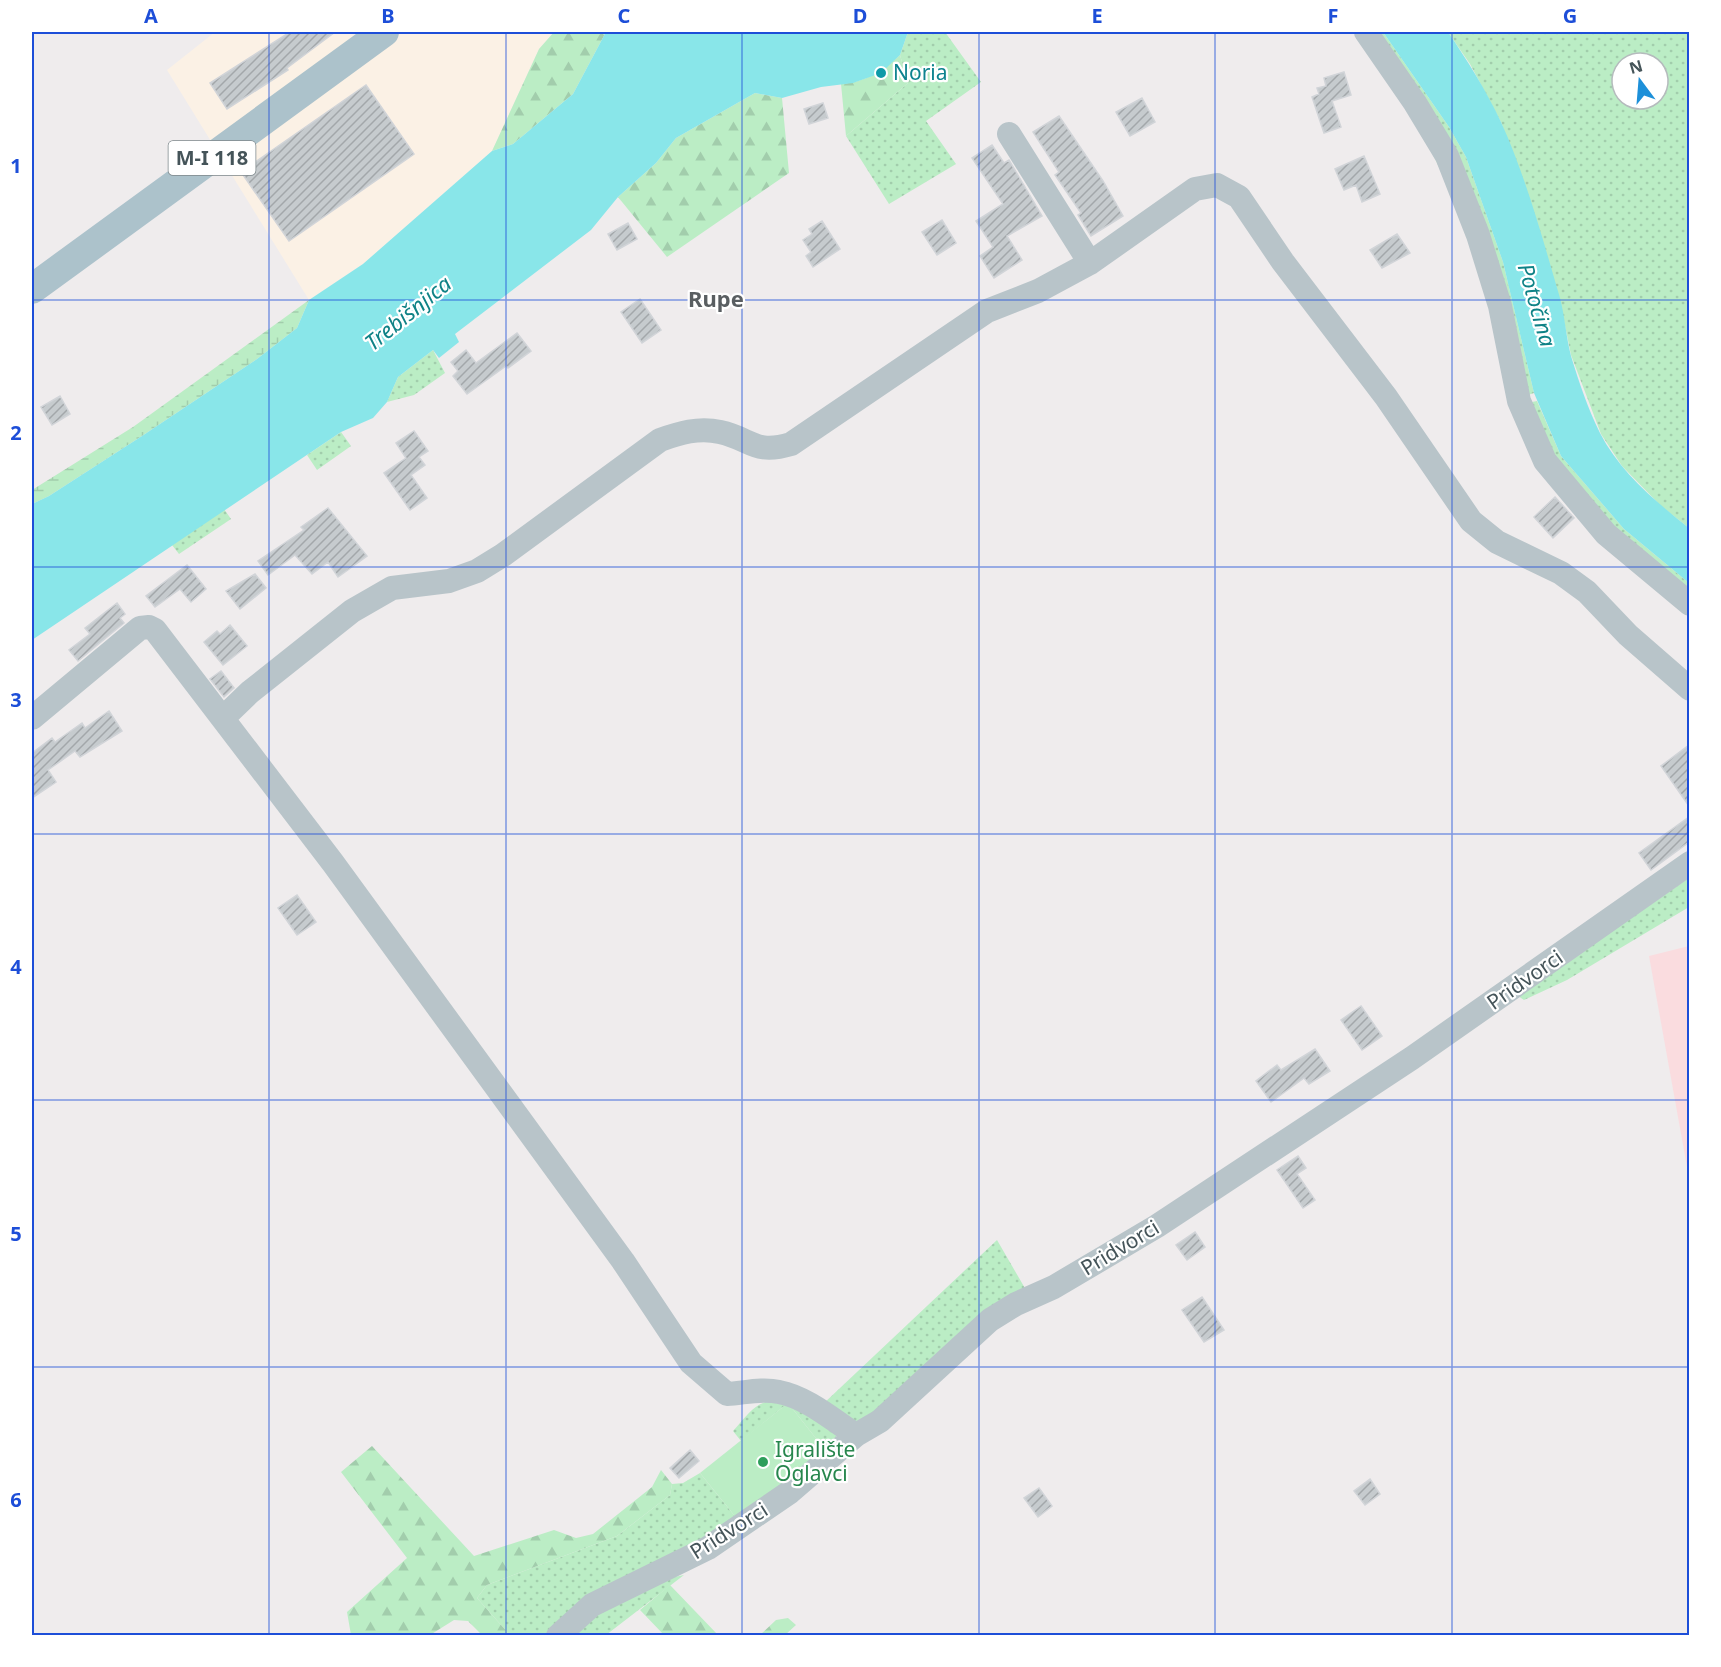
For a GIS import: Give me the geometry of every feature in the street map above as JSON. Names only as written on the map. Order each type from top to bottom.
[{"type":"main road","name":"M-I 118","points":[[35,287],[384,32]]},
{"type":"street","points":[[1366,32],[1415,103],[1447,156],[1478,235],[1500,306],[1519,401],[1545,461],[1606,534],[1689,604]]},
{"type":"street","points":[[1009,134],[1090,263]]},
{"type":"street","points":[[223,718],[250,692],[352,611],[392,588],[449,581],[477,571],[551,521],[660,440],[684,432],[700,430],[718,431],[735,436],[755,447],[774,449],[791,444],[987,311],[1038,291],[1090,263],[1195,189],[1217,185],[1239,197],[1283,262],[1386,397],[1471,521],[1497,542],[1561,573],[1587,592],[1628,635],[1689,689]]},
{"type":"street","points":[[32,718],[140,628],[149,627],[155,630],[223,718],[623,1261],[691,1363],[712,1384],[728,1394],[780,1392],[818,1409],[856,1435]]},
{"type":"street","name":"Pridvorci","points":[[558,1635],[574,1619],[610,1594],[708,1548],[790,1492],[856,1435],[880,1421],[990,1320],[1016,1304],[1054,1287],[1166,1220],[1412,1058],[1689,863]]},
{"type":"shaded area","points":[[215,32],[554,32],[539,49],[492,151],[363,264],[309,300],[167,70]]},
{"type":"shaded area","points":[[1690,946],[1689,1178],[1649,956]]},
{"type":"green space","points":[[554,32],[606,32],[573,94],[513,144],[492,151],[539,49]]},
{"type":"green space","points":[[908,32],[945,32],[981,82],[926,121],[956,164],[889,204],[846,136],[908,83],[900,55]]},
{"type":"green space","points":[[1373,32],[1383,32],[1449,127],[1466,157],[1503,262],[1534,393],[1525,396],[1506,304]]},
{"type":"green space","points":[[1448,32],[1689,32],[1689,528],[1661,506],[1622,466],[1601,434],[1571,355],[1560,301],[1536,219],[1501,122],[1470,64]]},
{"type":"green space","points":[[900,55],[908,83],[846,136],[841,84],[873,75]]},
{"type":"green space","points":[[755,93],[782,98],[789,173],[667,257],[618,197],[656,163],[676,138]]},
{"type":"green space","points":[[309,300],[297,328],[257,359],[49,496],[32,504],[32,490],[133,427]]},
{"type":"green space","points":[[433,350],[445,373],[414,395],[387,402],[398,377]]},
{"type":"green space","points":[[1537,401],[1561,456],[1624,529],[1689,583],[1689,596],[1653,566],[1567,481],[1527,403]]},
{"type":"green space","points":[[341,432],[351,446],[317,470],[307,455]]},
{"type":"green space","points":[[224,509],[231,519],[179,554],[172,545]]},
{"type":"green space","points":[[1689,878],[1689,907],[1567,980],[1524,1000],[1518,996]]},
{"type":"green space","points":[[997,1240],[1026,1290],[866,1422],[850,1421],[822,1405]]},
{"type":"green space","points":[[783,1398],[836,1435],[836,1443],[826,1451],[788,1403],[741,1441],[733,1431],[750,1412],[766,1402]]},
{"type":"green space","name":"Igralište Oglavci","points":[[788,1403],[826,1451],[738,1520],[700,1473]]},
{"type":"green space","points":[[372,1446],[474,1556],[554,1530],[576,1538],[593,1534],[652,1487],[661,1470],[672,1484],[670,1495],[617,1536],[487,1585],[477,1598],[510,1635],[482,1635],[468,1621],[454,1620],[430,1635],[351,1635],[347,1612],[407,1558],[341,1472]]},
{"type":"green space","points":[[700,1473],[738,1520],[548,1635],[510,1635],[477,1598],[487,1585],[617,1536],[670,1495],[672,1484],[683,1483]]},
{"type":"green space","points":[[684,1575],[606,1635],[565,1636],[646,1583]]},
{"type":"green space","points":[[670,1585],[718,1635],[664,1635],[640,1610]]},
{"type":"green space","points":[[788,1618],[796,1625],[785,1635],[760,1635],[776,1620]]},
{"type":"water","name":"Trebišnjica","points":[[606,32],[908,32],[900,55],[881,73],[853,83],[821,87],[782,98],[755,93],[676,138],[656,163],[618,197],[591,230],[455,334],[459,342],[439,358],[433,350],[398,377],[387,402],[373,418],[341,432],[32,640],[32,504],[49,496],[142,436],[257,359],[297,328],[309,300],[363,264],[492,151],[513,144],[573,94]]},
{"type":"water","name":"Potočina","points":[[1383,32],[1448,32],[1489,98],[1510,143],[1534,209],[1560,298],[1571,356],[1592,415],[1608,447],[1628,473],[1689,528],[1689,583],[1624,529],[1561,456],[1534,393],[1503,262],[1466,157],[1449,127]]},
{"type":"building","points":[[290,32],[335,32],[287,68],[288,70],[227,109],[210,83]]},
{"type":"building","points":[[1344,72],[1351,95],[1332,101],[1341,127],[1324,133],[1312,97],[1319,94],[1317,88],[1326,86],[1324,78]]},
{"type":"building","points":[[366,85],[414,154],[289,241],[241,172]]},
{"type":"building","points":[[1142,98],[1155,122],[1130,136],[1116,112]]},
{"type":"building","points":[[823,103],[828,118],[809,124],[804,109]]},
{"type":"building","points":[[1059,116],[1103,181],[1123,216],[1091,236],[1078,215],[1081,213],[1055,175],[1059,172],[1033,132]]},
{"type":"building","points":[[992,145],[1004,163],[1009,160],[1042,216],[1007,236],[1022,260],[994,278],[980,256],[993,247],[976,221],[1003,204],[972,158]]},
{"type":"building","points":[[1364,156],[1380,194],[1362,202],[1356,185],[1344,190],[1335,169]]},
{"type":"building","points":[[942,220],[956,243],[937,255],[922,232]]},
{"type":"building","points":[[822,221],[840,249],[813,267],[806,256],[811,252],[803,240],[812,234],[809,229]]},
{"type":"building","points":[[628,223],[637,239],[617,250],[608,234]]},
{"type":"building","points":[[1397,234],[1410,253],[1382,268],[1370,250]]},
{"type":"building","points":[[640,299],[661,330],[642,343],[621,312]]},
{"type":"building","points":[[517,333],[531,351],[467,394],[453,376],[458,371],[451,362],[466,350],[476,363]]},
{"type":"building","points":[[60,396],[70,414],[52,425],[41,407]]},
{"type":"building","points":[[414,431],[428,451],[419,457],[425,465],[411,475],[427,498],[410,510],[384,473],[406,458],[396,443]]},
{"type":"building","points":[[1555,497],[1574,518],[1553,538],[1534,517]]},
{"type":"building","points":[[328,508],[367,556],[338,577],[328,562],[312,574],[295,555],[268,575],[258,561],[304,530],[301,527]]},
{"type":"building","points":[[187,565],[206,589],[191,602],[180,589],[155,607],[146,596]]},
{"type":"building","points":[[255,574],[266,588],[240,609],[226,591]]},
{"type":"building","points":[[117,603],[125,614],[120,618],[124,623],[78,661],[69,650],[90,634],[85,628]]},
{"type":"building","points":[[230,625],[247,646],[223,665],[204,642],[217,631],[220,634]]},
{"type":"building","points":[[221,671],[234,688],[224,697],[210,679]]},
{"type":"building","points":[[109,711],[122,731],[80,757],[75,751],[48,770],[56,782],[32,798],[32,753],[52,738],[55,742],[82,723],[85,728]]},
{"type":"building","points":[[1689,745],[1689,806],[1661,766]]},
{"type":"building","points":[[1689,817],[1689,842],[1651,870],[1639,853]]},
{"type":"building","points":[[297,895],[316,922],[297,935],[278,908]]},
{"type":"building","points":[[1361,1006],[1382,1036],[1362,1050],[1341,1020]]},
{"type":"building","points":[[1315,1049],[1330,1071],[1309,1084],[1304,1078],[1271,1102],[1256,1081],[1277,1065],[1281,1070]]},
{"type":"building","points":[[1298,1156],[1306,1168],[1297,1174],[1315,1200],[1303,1208],[1277,1170]]},
{"type":"building","points":[[1195,1232],[1205,1247],[1187,1260],[1176,1245]]},
{"type":"building","points":[[1202,1297],[1224,1330],[1204,1342],[1182,1310]]},
{"type":"building","points":[[690,1450],[699,1461],[679,1478],[670,1468]]},
{"type":"building","points":[[1370,1479],[1380,1494],[1365,1505],[1354,1491]]},
{"type":"building","points":[[1039,1488],[1052,1506],[1038,1517],[1024,1498]]},
{"type":"place","name":"Noria","points":[[881,73]]},
{"type":"place","name":"Igralište Oglavci","points":[[763,1462]]},
{"type":"district","name":"Rupe","points":[[716,299]]}]
